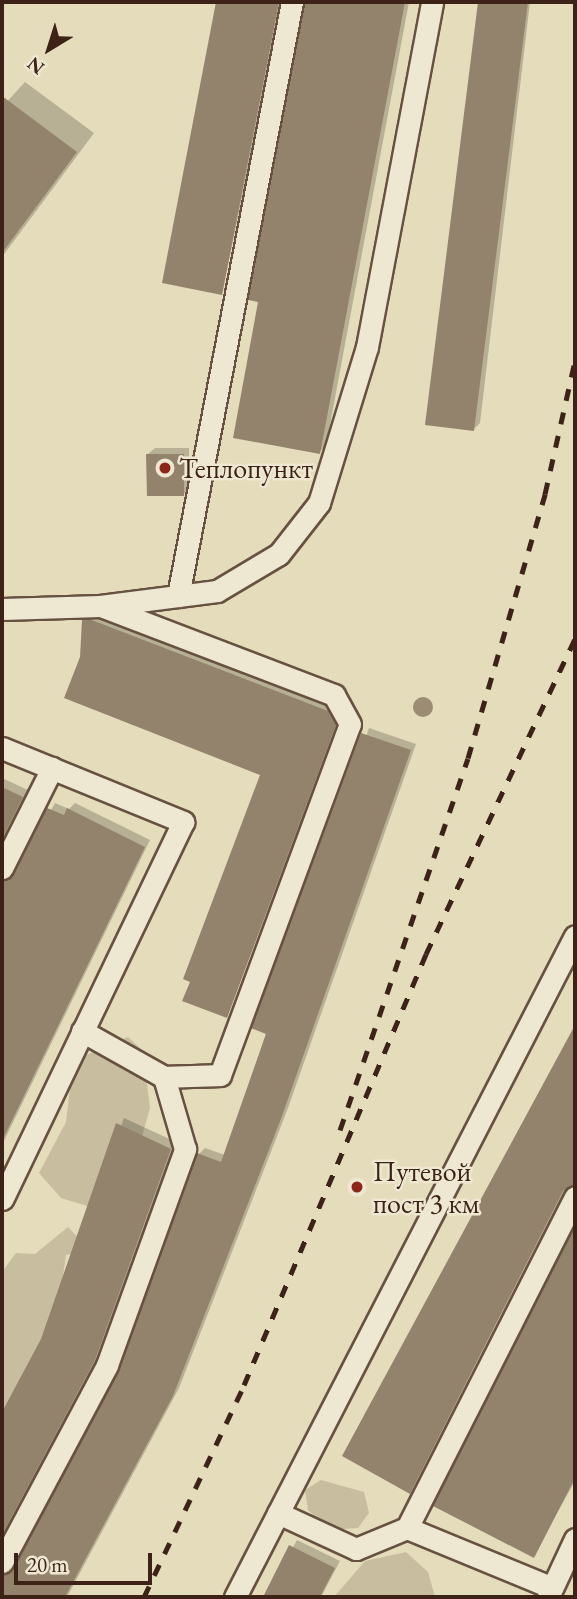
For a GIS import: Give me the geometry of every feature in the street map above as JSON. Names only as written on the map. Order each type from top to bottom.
[{"type":"lane","points":[[178,596],[292,2]]},
{"type":"lane","points":[[2,609],[100,606],[217,591],[247,579],[279,554],[319,503],[367,347],[432,2]]},
{"type":"lane","points":[[82,1031],[164,1077],[220,1075],[348,733],[349,714],[334,695],[100,606]]},
{"type":"lane","points":[[2,748],[183,822],[2,1199]]},
{"type":"lane","points":[[2,868],[52,768]]},
{"type":"lane","points":[[235,1597],[575,936]]},
{"type":"lane","points":[[2,1562],[107,1365],[185,1149],[164,1077]]},
{"type":"lane","points":[[278,1513],[356,1549],[407,1528],[575,1197]]},
{"type":"lane","points":[[407,1528],[549,1592],[575,1539]]},
{"type":"shaded area","points":[[128,1037],[143,1051],[150,1108],[139,1147],[97,1209],[61,1198],[39,1173],[66,1122],[71,1081],[84,1056]]},
{"type":"shaded area","points":[[68,1227],[90,1250],[66,1255],[59,1304],[18,1414],[2,1430],[2,1272],[16,1253],[35,1254]]},
{"type":"shaded area","points":[[321,1480],[364,1492],[369,1513],[358,1528],[328,1530],[308,1510],[305,1490]]},
{"type":"shaded area","points":[[406,1552],[428,1572],[435,1597],[334,1597],[365,1561]]},
{"type":"building","points":[[216,2],[279,2],[222,295],[162,283]]},
{"type":"building","points":[[305,2],[405,2],[320,454],[233,438],[258,302],[248,300]]},
{"type":"building","points":[[478,2],[528,2],[474,431],[425,425]]},
{"type":"building","points":[[2,96],[77,152],[2,253]]},
{"type":"building","name":"Теплопункт","points":[[146,454],[184,454],[184,496],[147,496]]},
{"type":"building","points":[[89,619],[328,711],[336,725],[227,1018],[182,1001],[190,982],[183,979],[260,775],[64,698],[80,657],[82,620]]},
{"type":"building","points":[[361,733],[411,750],[282,1116],[173,1396],[65,1597],[2,1597],[2,1575],[14,1568],[119,1370],[197,1153],[221,1162],[266,1034],[251,1028]]},
{"type":"building","points":[[2,787],[23,797],[2,839]]},
{"type":"building","points":[[47,808],[64,815],[67,808],[145,847],[2,1141],[2,881],[14,874]]},
{"type":"building","points":[[575,1025],[575,1184],[563,1191],[410,1494],[342,1456]]},
{"type":"building","points":[[116,1123],[171,1149],[95,1360],[2,1535],[2,1412],[41,1339]]},
{"type":"building","points":[[575,1226],[575,1478],[534,1558],[433,1506]]},
{"type":"building","points":[[289,1545],[335,1568],[320,1597],[263,1597]]},
{"type":"railway","points":[[340,1130],[468,758],[545,494],[575,361]]},
{"type":"railway","points":[[144,1597],[244,1385],[426,954],[575,639]]},
{"type":"place","name":"Теплопункт","points":[[165,468]]},
{"type":"place","name":"Путевой пост 3 км","points":[[357,1187]]}]
